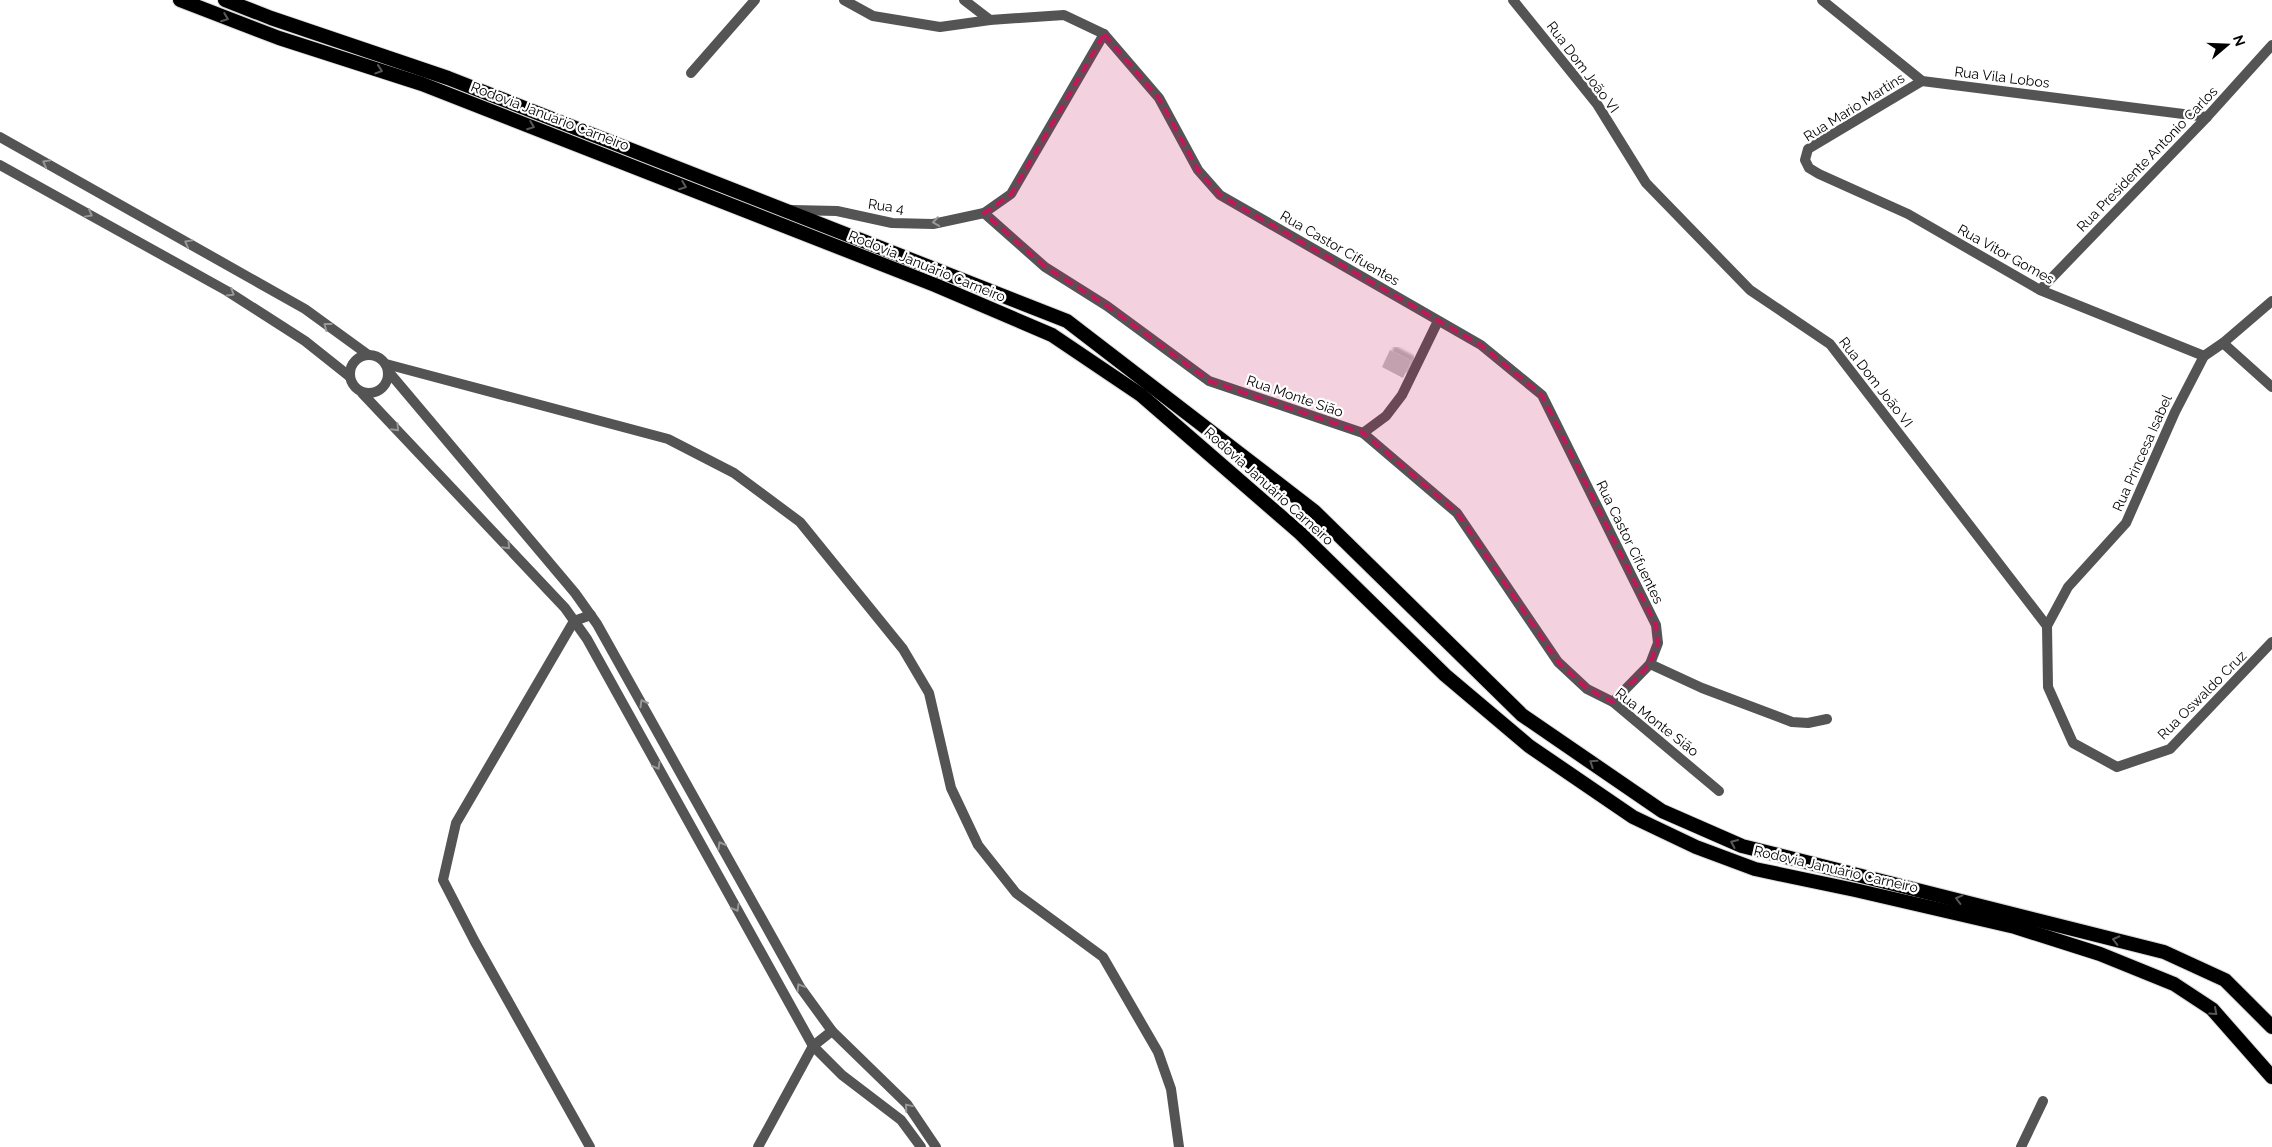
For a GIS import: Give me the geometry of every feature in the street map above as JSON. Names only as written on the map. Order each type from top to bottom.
[{"type":"highway","name":"Rodovia Januário Carneiro","points":[[180,0],[279,38],[422,84],[936,285],[1052,335],[1140,395],[1300,533],[1444,674],[1522,740],[1633,817],[1696,847],[1755,869],[2015,927],[2109,958],[2174,984],[2212,1010],[2272,1077]]},
{"type":"highway","name":"Rodovia Januário Carneiro","points":[[225,0],[271,18],[448,78],[1067,322],[1314,511],[1522,715],[1662,811],[1742,846],[2164,952],[2225,980],[2272,1027]]},
{"type":"street","points":[[691,73],[755,0]]},
{"type":"street","name":"Rua Castor Cifuentes","points":[[844,0],[873,16],[940,27],[990,20],[1064,15],[1104,34],[1159,98],[1198,170],[1220,195],[1481,345],[1542,395],[1656,625],[1658,643],[1650,664],[1613,702]]},
{"type":"street","points":[[964,0],[990,20]]},
{"type":"street","name":"Rua Dom João VI","points":[[1514,0],[1597,104],[1646,183],[1750,290],[1830,344],[2047,626]]},
{"type":"street","points":[[1822,0],[1922,81]]},
{"type":"street","points":[[984,213],[1010,194],[1104,34]]},
{"type":"street","name":"Rua Presidente Antonio Carlos","points":[[2040,290],[2207,117],[2272,45]]},
{"type":"street","name":"Rua Vila Lobos","points":[[1922,81],[2207,117]]},
{"type":"street","name":"Rua Mario Martins","points":[[1805,160],[1808,150],[1922,81]]},
{"type":"street","points":[[0,137],[305,310],[367,354],[378,357],[575,592],[591,615],[661,736],[800,988],[832,1031],[907,1104],[936,1147]]},
{"type":"street","name":"Rua Vitor Gomes","points":[[1805,160],[1809,168],[1819,174],[1908,214],[2040,290],[2204,356]]},
{"type":"street","points":[[0,166],[226,291],[305,340],[349,376],[353,386],[362,393],[565,608],[592,648],[813,1046],[842,1075],[901,1120],[921,1147]]},
{"type":"street","name":"Rua 4","points":[[784,210],[837,211],[892,223],[933,224],[984,213]]},
{"type":"street","name":"Rua Monte Sião","points":[[984,213],[1045,267],[1107,306],[1209,381],[1363,434],[1457,512],[1558,662],[1587,690],[1613,702],[1719,791]]},
{"type":"street","name":"Rua Princesa Isabel","points":[[2047,626],[2068,587],[2126,523],[2175,412],[2204,356],[2223,343],[2272,301]]},
{"type":"street","points":[[1363,434],[1386,416],[1402,395],[1438,320]]},
{"type":"street","points":[[2223,343],[2272,387]]},
{"type":"street","points":[[349,376],[354,362],[367,354]]},
{"type":"street","points":[[362,393],[375,393],[386,384],[387,368]]},
{"type":"street","points":[[387,368],[668,438],[734,473],[800,522],[903,649],[929,693],[951,788],[978,846],[1016,892],[1103,957],[1158,1052],[1171,1089],[1179,1147]]},
{"type":"street","points":[[590,1147],[475,942],[444,880],[456,823],[574,621],[591,615]]},
{"type":"street","name":"Rua Oswaldo Cruz","points":[[2047,626],[2048,687],[2073,743],[2118,767],[2170,749],[2272,642]]},
{"type":"street","points":[[1650,664],[1702,688],[1792,722],[1808,723],[1827,718]]},
{"type":"street","points":[[758,1147],[813,1046],[832,1031]]},
{"type":"street","points":[[2021,1147],[2043,1101]]},
{"type":"highlighted area","points":[[1104,34],[1159,98],[1198,170],[1220,195],[1481,345],[1542,395],[1656,625],[1658,643],[1650,664],[1613,702],[1587,689],[1558,662],[1457,513],[1363,433],[1209,381],[1107,306],[1045,267],[984,213],[1011,194]]},
{"type":"building","points":[[1390,350],[1411,361],[1403,378],[1382,367]]}]
